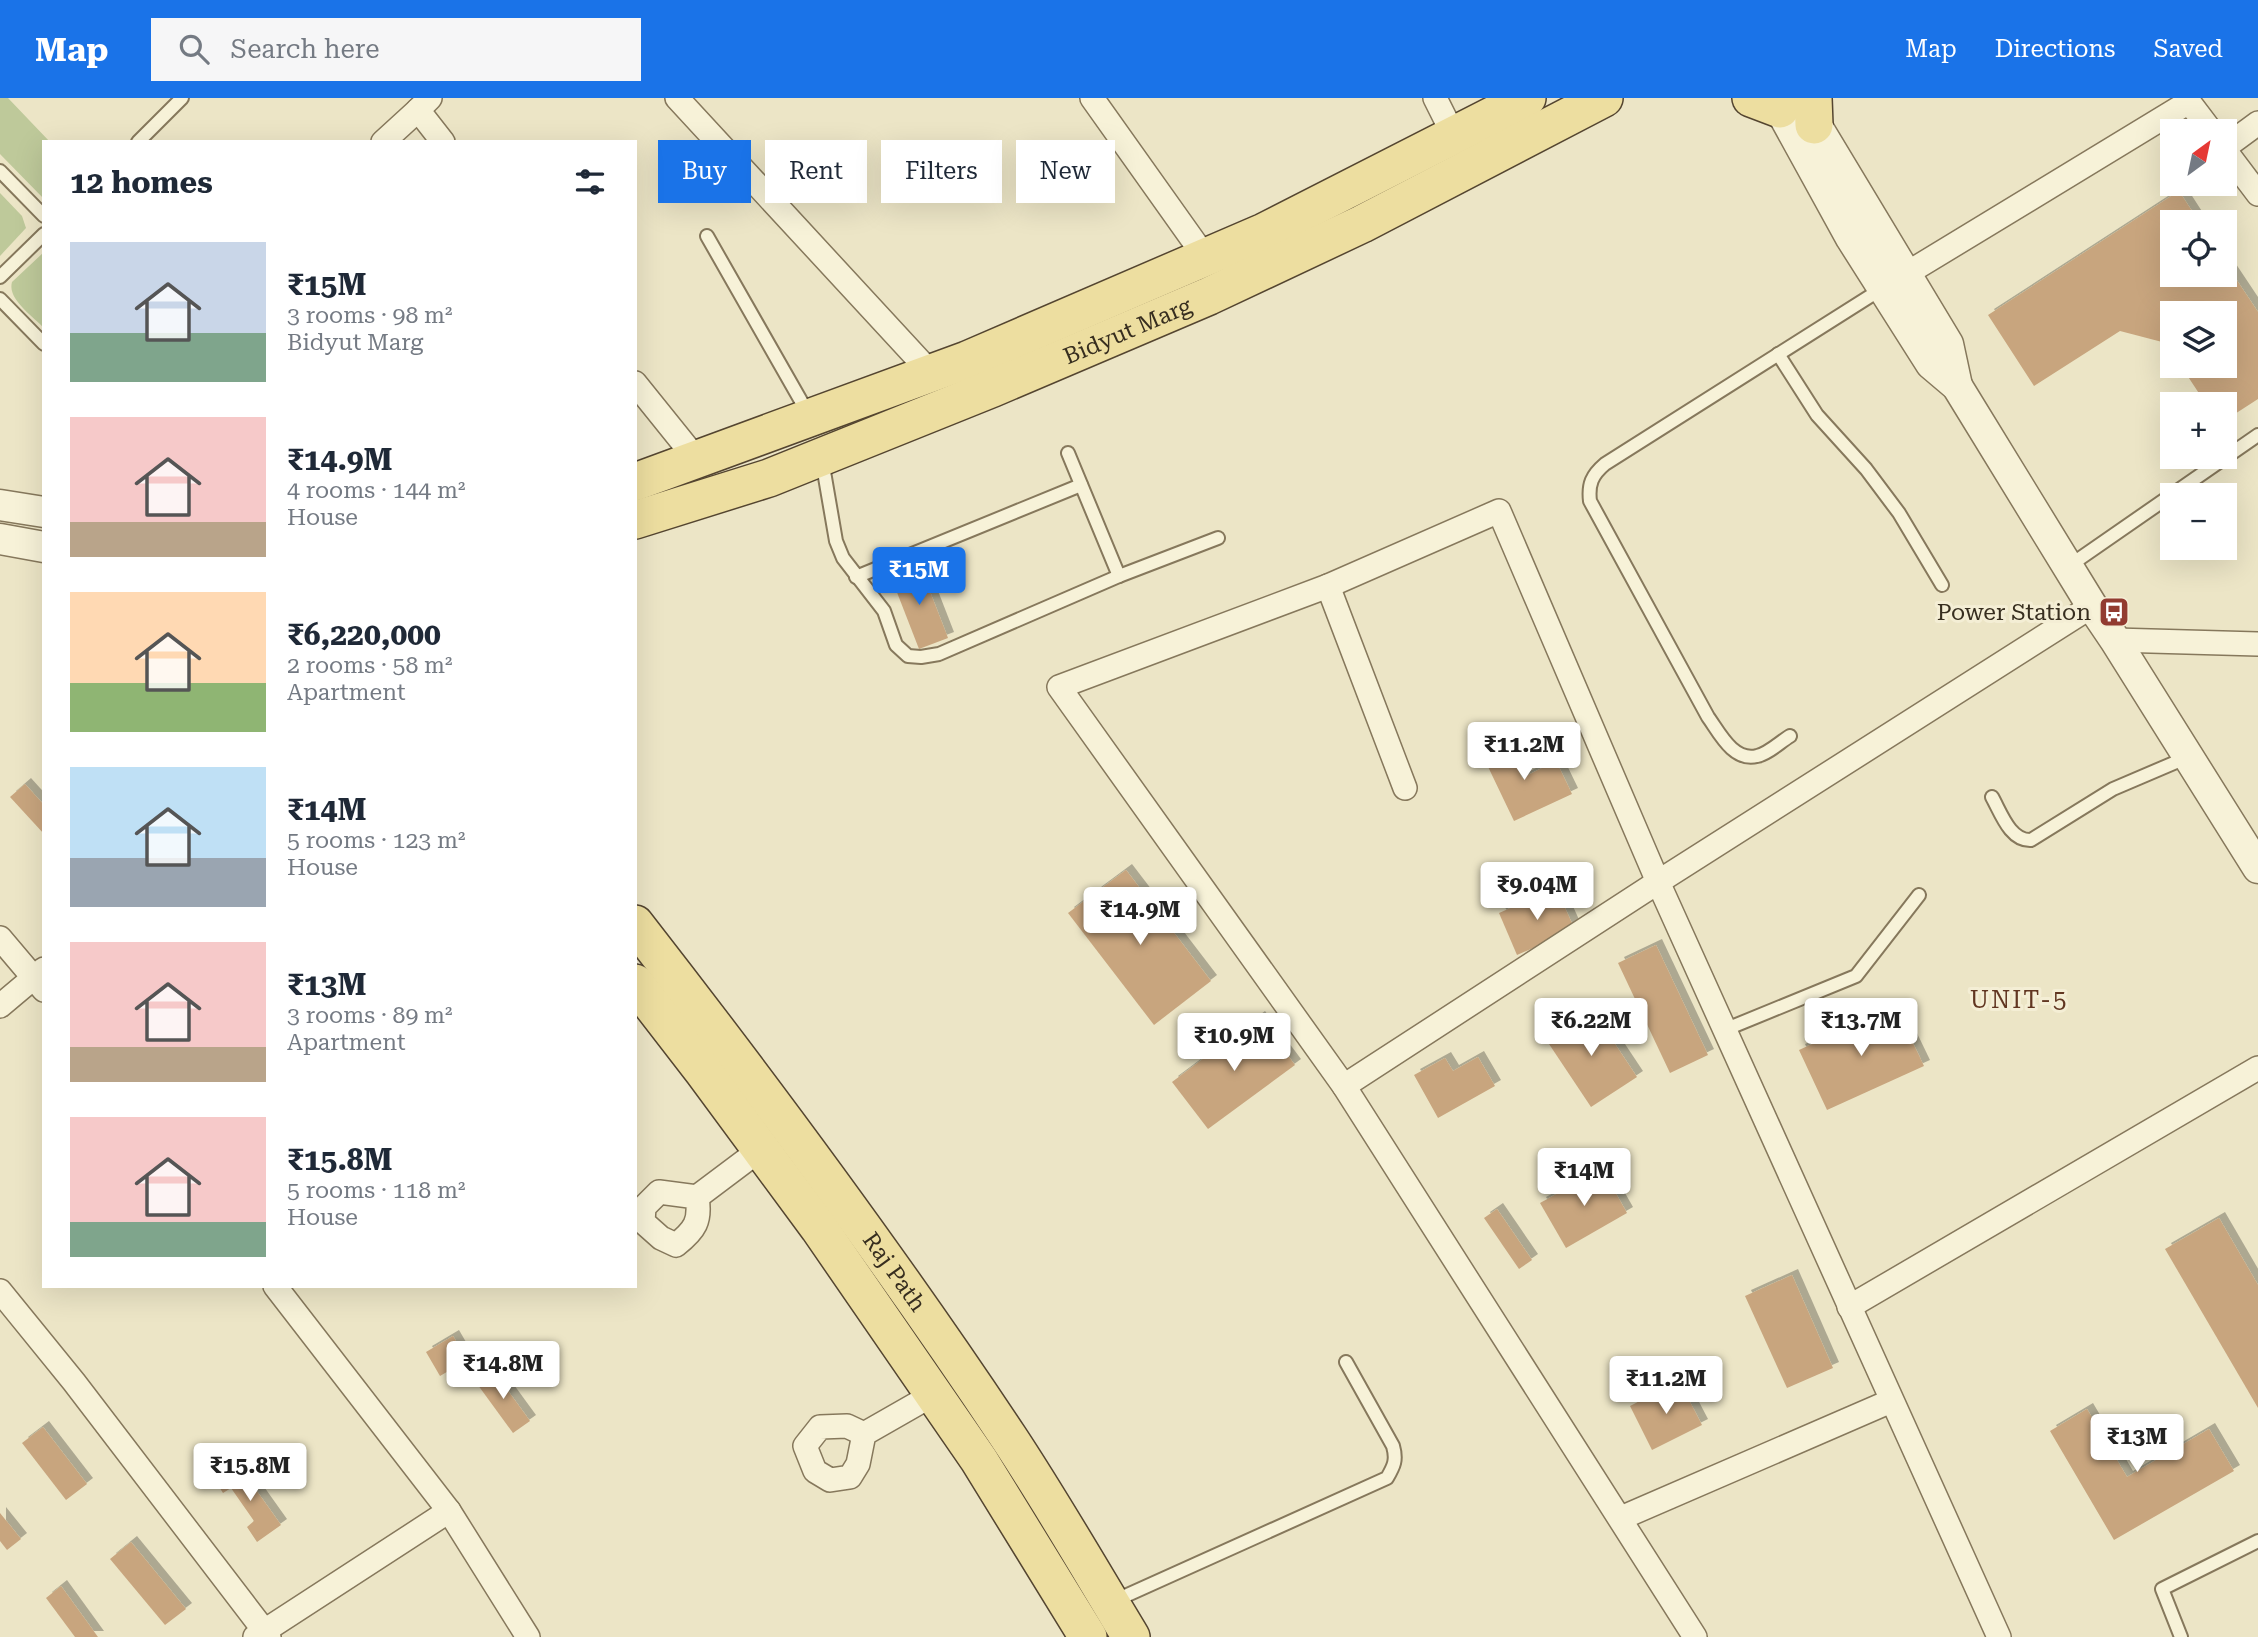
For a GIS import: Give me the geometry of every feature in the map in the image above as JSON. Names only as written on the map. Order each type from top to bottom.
[{"type":"main road","name":"Bidyut Marg","points":[[637,481],[967,360],[1264,232],[1527,98]]},
{"type":"main road","name":"Bidyut Marg","points":[[637,519],[769,478],[1209,296],[1362,225],[1604,98]]},
{"type":"main road","name":"Raj Path","points":[[637,927],[733,1049],[849,1206],[1010,1440],[1132,1637]]},
{"type":"main road","name":"Raj Path","points":[[637,987],[819,1228],[934,1394],[979,1460],[1080,1634]]},
{"type":"street","points":[[677,98],[931,373]]},
{"type":"street","points":[[1092,98],[1205,257]]},
{"type":"street","points":[[1435,98],[1454,136]]},
{"type":"street","points":[[1895,281],[2188,100],[2202,119]]},
{"type":"street","points":[[385,140],[424,104],[442,140]]},
{"type":"street","points":[[1789,104],[1895,281],[1948,344],[1957,386],[2258,868]]},
{"type":"street","points":[[2237,138],[2258,123]]},
{"type":"street","points":[[2237,166],[2258,194]]},
{"type":"street","points":[[637,386],[696,460]]},
{"type":"street","points":[[0,505],[42,512]]},
{"type":"street","points":[[1695,1637],[1343,1086],[1059,687],[1328,586],[1499,511],[1658,883],[1999,1637]]},
{"type":"street","points":[[0,539],[42,547]]},
{"type":"street","points":[[1328,586],[1405,788]]},
{"type":"street","points":[[1343,1086],[2092,606]]},
{"type":"street","points":[[2115,640],[2258,644]]},
{"type":"street","points":[[0,938],[40,979],[0,1006]]},
{"type":"street","points":[[1849,1307],[2258,1068]]},
{"type":"street","points":[[697,1197],[761,1149]]},
{"type":"street","points":[[277,1288],[449,1511],[528,1637]]},
{"type":"street","points":[[0,1291],[82,1393],[263,1635],[449,1511]]},
{"type":"street","points":[[864,1434],[934,1394]]},
{"type":"street","points":[[1621,1518],[1891,1401]]},
{"type":"lane","points":[[140,140],[182,98]]},
{"type":"lane","points":[[0,171],[42,214]]},
{"type":"lane","points":[[0,276],[42,236]]},
{"type":"lane","points":[[707,236],[810,418]]},
{"type":"lane","points":[[1790,736],[1759,756],[1747,757],[1726,743],[1708,717],[1590,501],[1588,489],[1597,471],[1605,464],[1895,281]]},
{"type":"lane","points":[[0,299],[42,342]]},
{"type":"lane","points":[[1778,354],[1817,415],[1866,469],[1899,513],[1942,585]]},
{"type":"lane","points":[[2068,567],[2258,435]]},
{"type":"lane","points":[[1068,453],[1119,576]]},
{"type":"lane","points":[[821,457],[836,541],[843,558],[884,611],[896,645],[908,656],[939,654],[1119,576],[1218,538]]},
{"type":"lane","points":[[856,577],[1081,485]]},
{"type":"lane","points":[[1992,797],[2015,836],[2022,841],[2031,840],[2113,789],[2188,757]]},
{"type":"lane","points":[[1724,1030],[1857,976],[1919,895]]},
{"type":"lane","points":[[1111,1603],[1387,1478],[1394,1467],[1396,1457],[1393,1446],[1346,1362]]},
{"type":"lane","points":[[2181,1637],[2162,1589],[2258,1541]]},
{"type":"green space","points":[[0,98],[8,98],[48,140],[42,140],[42,197],[0,154]]},
{"type":"green space","points":[[0,193],[22,216],[26,228],[0,256]]},
{"type":"green space","points":[[42,254],[42,326],[17,301],[11,288],[12,282]]},
{"type":"building","points":[[2171,196],[2182,196],[2191,210],[2160,210],[2160,287],[2237,287],[2237,280],[2258,312],[2258,399],[2237,413],[2237,392],[2198,392],[2189,378],[2237,378],[2237,301],[2160,301],[2160,341],[2120,331],[2034,386],[1988,315]]},
{"type":"building","points":[[920,566],[948,638],[919,649],[891,577]]},
{"type":"building","points":[[1504,739],[1522,778],[1556,761],[1572,794],[1514,821],[1480,750]]},
{"type":"building","points":[[25,784],[42,803],[42,832],[10,797]]},
{"type":"building","points":[[1126,870],[1211,981],[1154,1025],[1068,913]]},
{"type":"building","points":[[1556,888],[1575,930],[1517,955],[1499,913]]},
{"type":"building","points":[[1656,945],[1708,1055],[1670,1073],[1618,963]]},
{"type":"building","points":[[1895,1006],[1924,1066],[1827,1110],[1799,1050]]},
{"type":"building","points":[[1591,1008],[1637,1077],[1591,1107],[1545,1038]]},
{"type":"building","points":[[1259,1017],[1295,1065],[1208,1129],[1172,1082]]},
{"type":"building","points":[[1478,1057],[1495,1086],[1438,1118],[1414,1075],[1445,1058],[1453,1071]]},
{"type":"building","points":[[1602,1169],[1627,1213],[1566,1248],[1540,1203]]},
{"type":"building","points":[[1497,1209],[1532,1260],[1519,1269],[1484,1218]]},
{"type":"building","points":[[2219,1218],[2258,1285],[2258,1408],[2165,1249]]},
{"type":"building","points":[[1792,1275],[1833,1368],[1787,1388],[1745,1296]]},
{"type":"building","points":[[453,1336],[467,1360],[440,1376],[426,1352]]},
{"type":"building","points":[[492,1369],[530,1421],[513,1433],[475,1381]]},
{"type":"building","points":[[1679,1381],[1702,1425],[1652,1450],[1630,1406]]},
{"type":"building","points":[[2087,1409],[2127,1477],[2209,1429],[2234,1471],[2114,1540],[2050,1431]]},
{"type":"building","points":[[43,1427],[87,1484],[66,1500],[22,1443]]},
{"type":"building","points":[[239,1466],[281,1525],[257,1542],[247,1527],[254,1521],[231,1488],[223,1493],[216,1482]]},
{"type":"building","points":[[0,1513],[21,1539],[7,1550],[0,1541]]},
{"type":"building","points":[[131,1542],[186,1609],[165,1625],[110,1559]]},
{"type":"building","points":[[61,1586],[98,1637],[75,1637],[46,1598]]},
{"type":"place","name":"Power Station","points":[[2114,612]]},
{"type":"district","name":"UNIT-5","points":[[2019,1000]]}]
